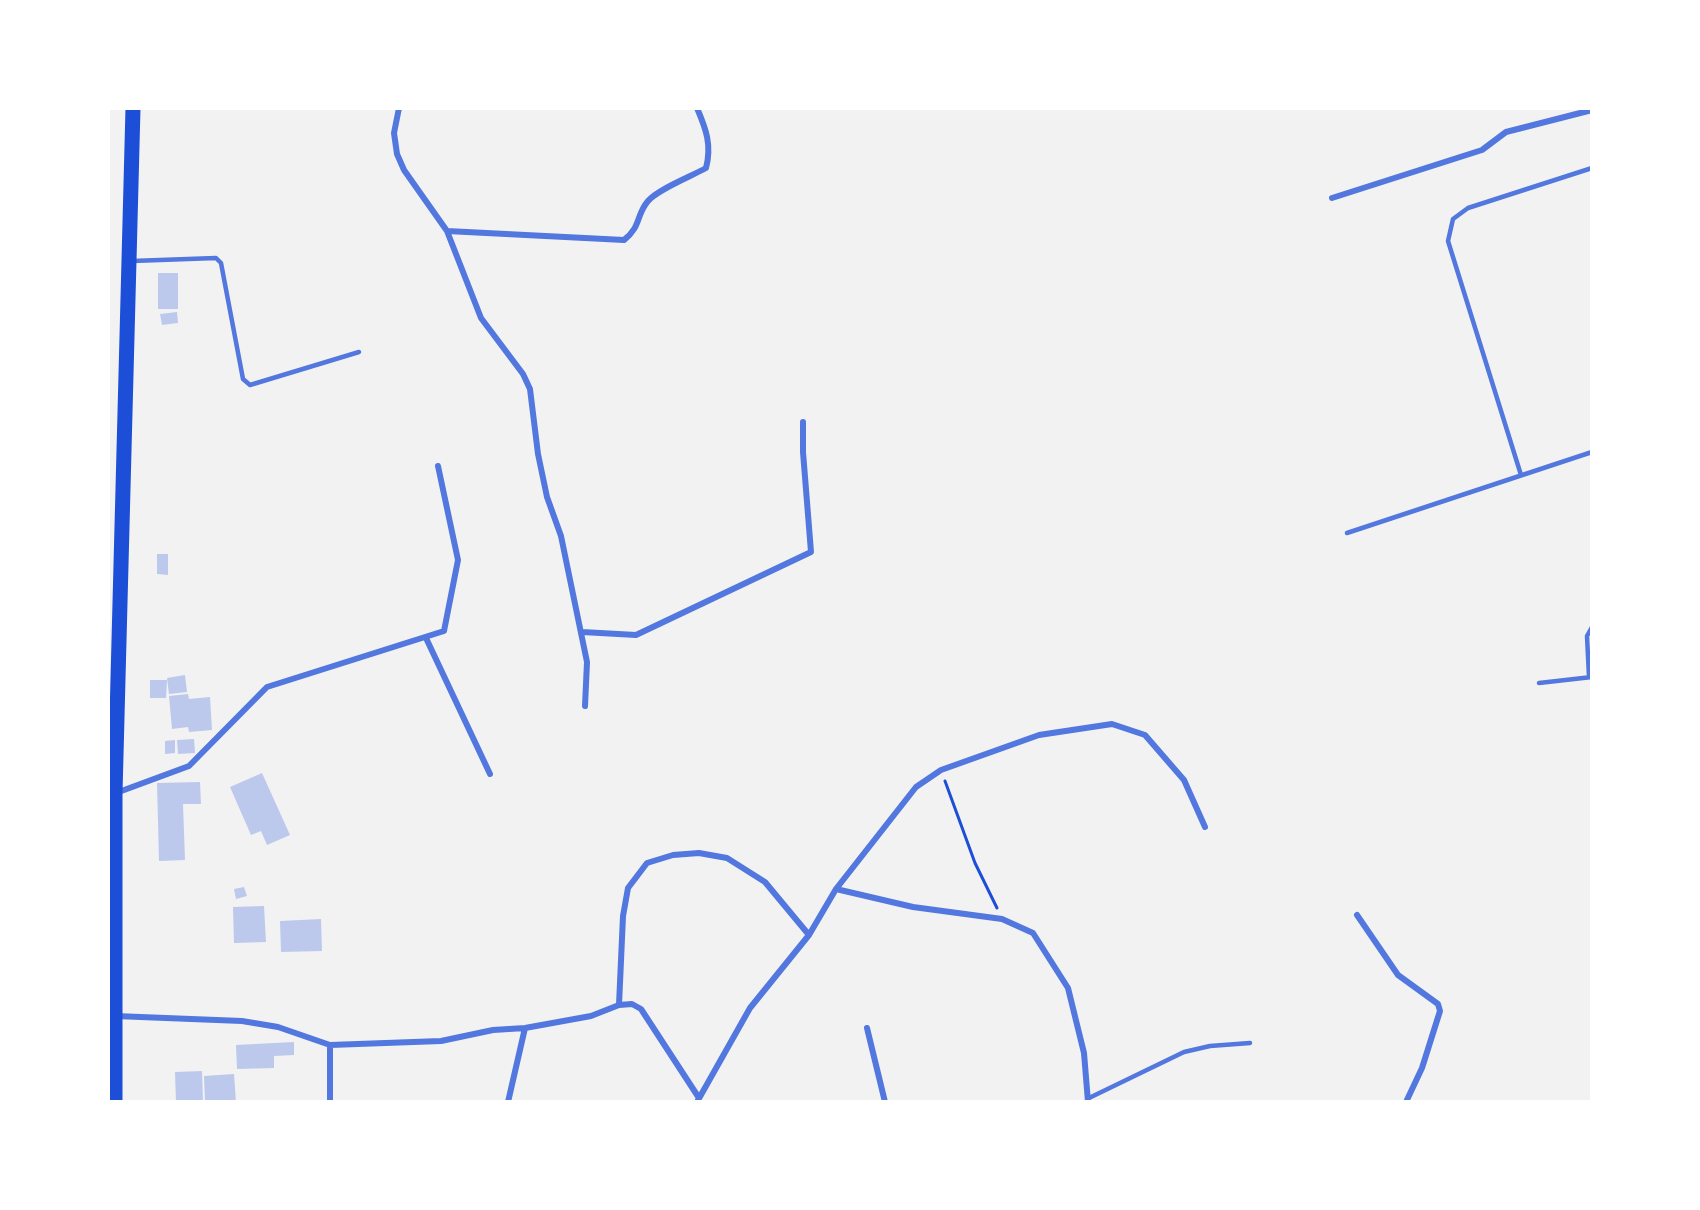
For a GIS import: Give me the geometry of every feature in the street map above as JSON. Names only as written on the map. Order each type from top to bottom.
[{"type":"main road","points":[[115,1102],[115,793],[133,108]]},
{"type":"street","points":[[399,108],[394,133],[397,154],[416,189],[447,231],[481,318],[523,374],[530,389],[537,454],[547,497],[561,536],[582,632],[587,662],[585,706]]},
{"type":"street","points":[[447,231],[624,240],[638,226],[641,211],[650,198],[706,168],[710,152],[697,108]]},
{"type":"street","points":[[1332,198],[1482,150],[1506,132],[1592,110]]},
{"type":"street","points":[[582,632],[636,635],[811,552],[803,452],[803,422]]},
{"type":"street","points":[[115,793],[189,766],[267,687],[426,638],[444,630],[458,560],[438,466]]},
{"type":"street","points":[[426,638],[490,774]]},
{"type":"street","points":[[115,1016],[242,1021],[278,1027],[330,1045],[441,1041],[493,1030],[525,1028],[591,1016],[619,1005],[632,1004],[641,1009],[698,1100],[750,1008],[809,935],[836,889],[916,787],[941,770],[1040,735],[1112,724],[1145,735],[1184,780],[1205,827]]},
{"type":"street","points":[[619,1005],[623,916],[628,888],[646,862],[673,855],[699,853],[727,858],[765,882],[809,935]]},
{"type":"street","points":[[836,889],[913,907],[1002,919],[1033,933],[1068,988],[1084,1053],[1088,1100]]},
{"type":"street","points":[[1357,915],[1398,975],[1438,1004],[1440,1011],[1422,1068],[1406,1102]]},
{"type":"street","points":[[108,923],[115,944]]},
{"type":"street","points":[[508,1102],[525,1028]]},
{"type":"street","points":[[867,1028],[885,1102]]},
{"type":"street","points":[[330,1045],[330,1102]]},
{"type":"lane","points":[[1521,475],[1448,242],[1453,219],[1468,208],[1592,168]]},
{"type":"lane","points":[[129,261],[216,258],[221,263],[243,379],[250,385],[359,352]]},
{"type":"lane","points":[[1347,533],[1592,452]]},
{"type":"lane","points":[[1539,684],[1590,677],[1587,636],[1592,627]]},
{"type":"lane","points":[[1088,1100],[1184,1052],[1210,1046],[1250,1043]]},
{"type":"path","points":[[941,770],[975,863],[1002,919]]},
{"type":"building","points":[[158,273],[178,273],[178,309],[158,309]]},
{"type":"building","points":[[177,312],[178,323],[162,325],[160,314]]},
{"type":"building","points":[[157,554],[168,554],[168,575],[157,574]]},
{"type":"building","points":[[185,675],[187,692],[169,694],[167,678]]},
{"type":"building","points":[[150,680],[167,680],[166,698],[150,698]]},
{"type":"building","points":[[188,694],[189,699],[210,697],[212,730],[189,732],[188,727],[172,729],[169,696]]},
{"type":"building","points":[[194,739],[195,753],[178,754],[177,740]]},
{"type":"building","points":[[175,740],[175,753],[165,754],[165,741]]},
{"type":"building","points":[[262,773],[290,835],[267,845],[261,831],[251,835],[230,787]]},
{"type":"building","points":[[200,782],[201,804],[183,804],[185,860],[159,861],[157,783]]},
{"type":"building","points":[[244,887],[247,896],[236,899],[234,889]]},
{"type":"building","points":[[264,906],[266,942],[234,943],[233,907]]},
{"type":"building","points":[[321,919],[322,951],[281,952],[280,921]]},
{"type":"building","points":[[294,1042],[294,1055],[274,1056],[274,1068],[237,1069],[236,1045]]},
{"type":"building","points":[[202,1071],[203,1102],[176,1102],[175,1072]]},
{"type":"building","points":[[234,1074],[236,1102],[205,1102],[204,1076]]}]
